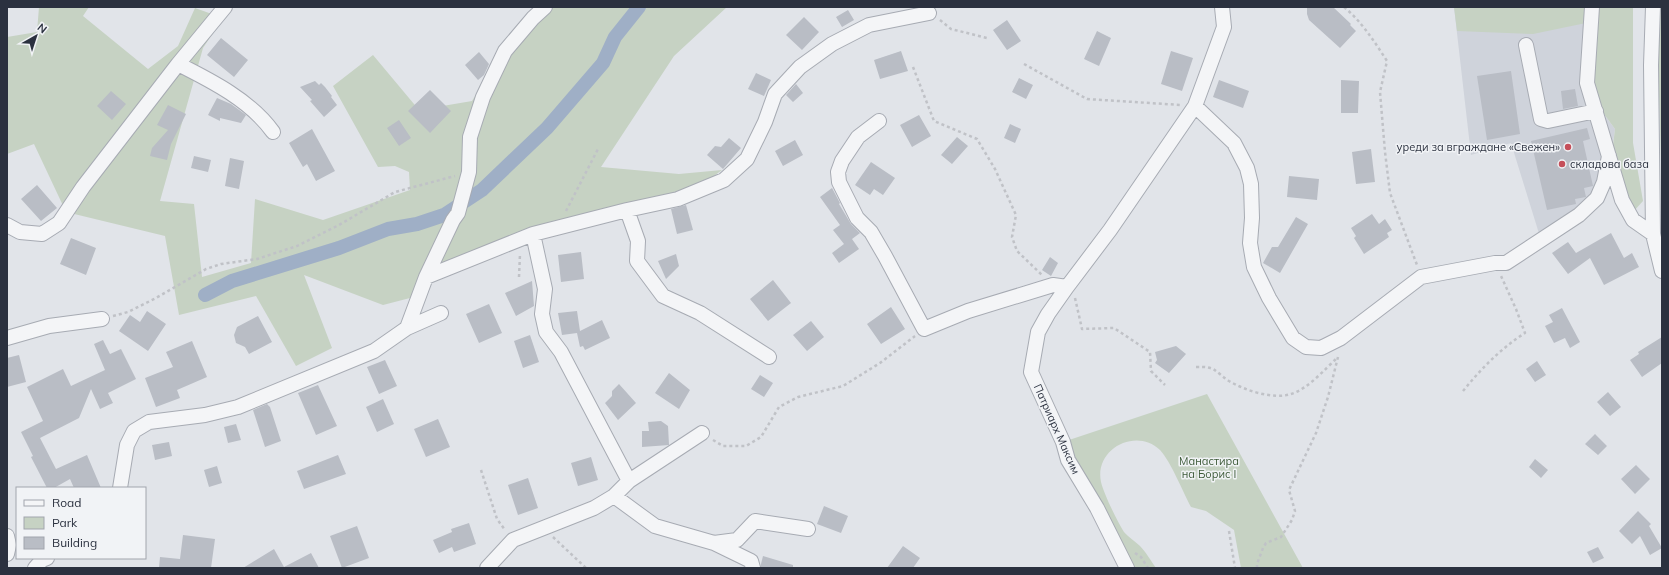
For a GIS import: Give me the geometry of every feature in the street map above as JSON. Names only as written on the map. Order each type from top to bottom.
[{"type":"street","points":[[7,225],[20,232],[42,234],[59,223],[83,187],[178,64],[212,13],[225,7]]},
{"type":"street","points":[[408,328],[426,277],[453,220],[458,213],[469,172],[470,137],[486,90],[505,51],[533,18],[545,7]]},
{"type":"street","name":"Патриарх Максим","points":[[1128,568],[1097,508],[1068,460],[1063,442],[1031,372],[1038,332],[1048,314],[1110,230],[1195,106],[1224,27],[1222,7]]},
{"type":"street","points":[[1592,7],[1587,83],[1622,200],[1633,220],[1653,234]]},
{"type":"street","points":[[1653,7],[1651,65],[1653,234],[1662,271]]},
{"type":"street","points":[[426,277],[527,237],[627,210],[678,199],[724,180],[747,159],[765,122],[774,94],[800,67],[832,44],[869,25],[930,13]]},
{"type":"street","points":[[1526,45],[1541,119],[1548,121],[1596,111]]},
{"type":"street","points":[[178,64],[205,77],[231,93],[255,112],[274,132]]},
{"type":"street","points":[[1195,106],[1234,143],[1247,168],[1251,184],[1252,218],[1250,243],[1254,267],[1269,298],[1293,338],[1306,347],[1321,348],[1341,338],[1421,276],[1495,263],[1506,263],[1579,215],[1597,198],[1604,182],[1610,156]]},
{"type":"street","points":[[879,121],[858,137],[842,161],[838,172],[839,182],[857,218],[871,232],[885,256],[924,329],[968,311],[1053,285],[1067,287]]},
{"type":"street","points":[[627,210],[638,241],[637,261],[663,296],[700,313],[769,357]]},
{"type":"street","points":[[527,237],[546,289],[542,314],[546,332],[560,352],[629,481]]},
{"type":"street","points":[[120,487],[127,445],[134,431],[149,422],[205,416],[238,407],[374,351],[408,328],[441,313]]},
{"type":"street","points":[[7,338],[49,326],[102,319]]},
{"type":"street","points":[[487,568],[492,560],[513,540],[594,508],[614,496],[629,481],[702,433]]},
{"type":"street","points":[[614,496],[656,526],[714,543],[751,561],[753,568]]},
{"type":"street","points":[[714,543],[737,540],[755,522],[808,529]]},
{"type":"street","points":[[7,536],[7,554]]},
{"type":"street","points":[[35,568],[44,559]]},
{"type":"path","points":[[1344,7],[1371,36],[1387,61],[1380,92],[1390,193],[1421,276]]},
{"type":"path","points":[[930,13],[951,29],[987,38]]},
{"type":"path","points":[[1024,64],[1088,99],[1195,106]]},
{"type":"path","points":[[913,67],[934,121],[977,139],[995,169],[1016,215],[1012,237],[1017,250],[1053,285]]},
{"type":"path","points":[[558,228],[598,149]]},
{"type":"path","points":[[102,319],[128,312],[156,298],[206,269],[221,264],[257,258],[297,246],[338,225],[395,192],[469,172]]},
{"type":"path","points":[[519,277],[527,237]]},
{"type":"path","points":[[1463,391],[1478,373],[1507,345],[1525,333],[1516,309],[1500,275],[1501,267],[1506,263]]},
{"type":"path","points":[[1067,287],[1074,291],[1082,328],[1114,328],[1150,352],[1151,371],[1165,384]]},
{"type":"path","points":[[702,433],[722,446],[746,446],[761,437],[779,407],[798,397],[843,386],[880,363],[924,329]]},
{"type":"path","points":[[1257,568],[1256,564],[1262,548],[1266,543],[1282,537],[1292,520],[1295,511],[1290,490],[1316,433],[1328,397],[1341,338]]},
{"type":"path","points":[[1196,367],[1209,367],[1234,383],[1257,393],[1273,396],[1291,394],[1313,381],[1338,357]]},
{"type":"path","points":[[481,470],[497,519],[513,540]]},
{"type":"path","points":[[544,528],[586,568]]},
{"type":"path","points":[[1229,531],[1235,568]]},
{"type":"shaded area","points":[[1454,7],[1587,7],[1581,84],[1615,129],[1608,177],[1595,196],[1541,240],[1511,143],[1471,155]]},
{"type":"green space","points":[[39,7],[89,7],[83,16],[148,69],[178,46],[195,8],[223,18],[203,48],[160,201],[194,204],[202,277],[251,263],[255,199],[323,220],[410,190],[409,172],[395,166],[378,167],[333,86],[373,55],[419,110],[472,101],[505,47],[551,7],[727,7],[674,56],[601,167],[679,174],[722,170],[692,192],[428,270],[410,298],[383,305],[304,275],[332,348],[296,366],[256,296],[179,315],[165,236],[66,212],[34,144],[7,154],[7,37],[37,32]]},
{"type":"green space","points":[[1454,7],[1633,7],[1633,143],[1643,201],[1633,212],[1609,177],[1615,129],[1581,83],[1586,23],[1533,34],[1457,31]]},
{"type":"green space","points":[[1659,7],[1662,7],[1662,195],[1657,28]]},
{"type":"green space","name":"Манастира на Борис І","points":[[1207,394],[1303,568],[1241,568],[1234,530],[1206,511],[1191,507],[1173,469],[1160,450],[1150,443],[1129,441],[1110,451],[1104,460],[1101,470],[1101,482],[1111,507],[1124,532],[1142,548],[1156,568],[1127,568],[1063,442]]},
{"type":"building","points":[[1307,7],[1333,7],[1351,24],[1350,25],[1356,31],[1340,48],[1309,20]]},
{"type":"building","points":[[848,10],[854,20],[842,27],[836,17]]},
{"type":"building","points":[[804,17],[819,32],[802,50],[786,35]]},
{"type":"building","points":[[1007,20],[1021,41],[1007,50],[993,30]]},
{"type":"building","points":[[1097,31],[1111,38],[1099,66],[1084,59]]},
{"type":"building","points":[[221,38],[248,60],[234,77],[207,55]]},
{"type":"building","points":[[901,51],[908,71],[880,79],[874,60]]},
{"type":"building","points":[[1171,51],[1193,58],[1182,91],[1161,84]]},
{"type":"building","points":[[479,52],[489,64],[484,75],[478,80],[465,65]]},
{"type":"building","points":[[1511,71],[1520,134],[1487,140],[1477,76]]},
{"type":"building","points":[[756,73],[771,80],[764,96],[748,89]]},
{"type":"building","points":[[1019,78],[1033,85],[1026,99],[1012,92]]},
{"type":"building","points":[[1219,80],[1249,91],[1243,108],[1213,97]]},
{"type":"building","points":[[1341,80],[1359,81],[1358,113],[1341,113]]},
{"type":"building","points":[[315,81],[319,85],[321,83],[325,87],[337,105],[324,117],[310,101],[312,100],[300,87]]},
{"type":"building","points":[[796,84],[803,93],[793,102],[786,95]]},
{"type":"building","points":[[1575,89],[1578,106],[1563,109],[1561,91]]},
{"type":"building","points":[[430,90],[451,111],[430,133],[408,111]]},
{"type":"building","points":[[111,91],[126,104],[112,120],[97,106]]},
{"type":"building","points":[[217,98],[231,104],[246,115],[241,123],[220,118],[220,121],[208,115]]},
{"type":"building","points":[[168,105],[186,114],[171,144],[167,160],[150,156],[152,148],[168,130],[157,125]]},
{"type":"building","points":[[919,115],[931,136],[912,147],[900,125]]},
{"type":"building","points":[[399,120],[411,138],[399,146],[387,128]]},
{"type":"building","points":[[1010,124],[1021,129],[1015,143],[1004,138]]},
{"type":"building","name":"складова база","points":[[1587,128],[1590,139],[1583,141],[1593,186],[1584,188],[1586,197],[1575,199],[1576,204],[1547,210],[1531,141]]},
{"type":"building","points":[[312,129],[335,171],[316,181],[307,164],[303,167],[289,143]]},
{"type":"building","points":[[957,137],[968,146],[952,164],[941,155]]},
{"type":"building","points":[[729,138],[741,148],[723,169],[707,155],[715,146],[721,147]]},
{"type":"building","points":[[795,140],[803,155],[783,166],[775,151]]},
{"type":"building","points":[[1371,149],[1375,182],[1356,184],[1352,152]]},
{"type":"building","points":[[194,156],[211,160],[208,172],[191,168]]},
{"type":"building","points":[[230,158],[244,161],[239,189],[225,186]]},
{"type":"building","points":[[871,162],[895,178],[883,195],[874,189],[870,195],[855,185]]},
{"type":"building","points":[[1289,176],[1319,179],[1317,200],[1287,197]]},
{"type":"building","points":[[37,185],[57,208],[41,221],[21,199]]},
{"type":"building","points":[[832,188],[840,203],[839,204],[851,224],[860,233],[852,239],[859,249],[839,263],[832,253],[844,244],[833,230],[840,225],[820,197]]},
{"type":"building","points":[[686,205],[693,230],[677,234],[671,209]]},
{"type":"building","points":[[1372,214],[1379,224],[1385,219],[1392,230],[1387,233],[1389,237],[1364,254],[1354,238],[1356,236],[1351,228]]},
{"type":"building","points":[[1296,217],[1308,224],[1280,273],[1263,263],[1272,247],[1278,247]]},
{"type":"building","points":[[1611,233],[1624,258],[1632,253],[1639,267],[1604,285],[1590,258],[1568,274],[1552,253],[1568,242],[1576,253]]},
{"type":"building","points":[[71,238],[96,248],[86,275],[60,264]]},
{"type":"building","points":[[581,252],[584,279],[561,282],[558,255]]},
{"type":"building","points":[[676,254],[679,266],[666,279],[658,261]]},
{"type":"building","points":[[1050,257],[1058,263],[1051,276],[1042,270]]},
{"type":"building","points":[[773,280],[791,303],[768,321],[750,299]]},
{"type":"building","points":[[532,281],[534,306],[516,316],[505,293]]},
{"type":"building","points":[[489,304],[502,333],[479,343],[466,314]]},
{"type":"building","points":[[891,307],[905,329],[881,344],[867,324]]},
{"type":"building","points":[[1562,308],[1580,342],[1570,348],[1565,338],[1554,343],[1545,326],[1553,322],[1549,315]]},
{"type":"building","points":[[147,311],[166,324],[148,351],[119,331],[130,315],[140,322]]},
{"type":"building","points":[[577,311],[580,331],[602,320],[610,338],[585,350],[583,346],[580,347],[577,333],[562,335],[558,313]]},
{"type":"building","points":[[258,316],[272,342],[249,354],[245,347],[236,343],[234,335],[237,327]]},
{"type":"building","points":[[811,321],[824,337],[807,351],[793,335]]},
{"type":"building","points":[[530,335],[539,362],[523,368],[514,341]]},
{"type":"building","points":[[1662,337],[1662,363],[1642,377],[1630,360],[1639,354],[1638,352]]},
{"type":"building","points":[[103,340],[110,354],[121,349],[136,379],[108,393],[113,403],[100,409],[91,389],[79,418],[40,438],[56,469],[87,455],[101,487],[74,487],[70,479],[56,487],[46,487],[31,457],[33,456],[21,432],[43,421],[27,387],[63,369],[71,386],[105,370],[94,344]]},
{"type":"building","points":[[192,341],[207,377],[177,390],[180,398],[156,407],[145,378],[173,367],[166,352]]},
{"type":"building","points":[[1176,346],[1186,354],[1169,373],[1155,363],[1157,360],[1155,352]]},
{"type":"building","points":[[19,355],[26,382],[7,387],[7,358]]},
{"type":"building","points":[[385,360],[397,386],[379,394],[367,367]]},
{"type":"building","points":[[1537,361],[1546,375],[1535,382],[1526,369]]},
{"type":"building","points":[[669,373],[690,390],[679,409],[655,393]]},
{"type":"building","points":[[760,375],[773,383],[764,397],[751,389]]},
{"type":"building","points":[[619,384],[636,403],[618,420],[605,403],[612,396],[612,391]]},
{"type":"building","points":[[318,385],[337,426],[316,435],[298,393]]},
{"type":"building","points":[[1608,392],[1621,407],[1610,416],[1597,402]]},
{"type":"building","points":[[383,399],[394,424],[377,432],[366,407]]},
{"type":"building","points":[[267,404],[270,407],[281,441],[265,447],[253,410]]},
{"type":"building","points":[[438,419],[450,447],[426,457],[414,429]]},
{"type":"building","points":[[661,421],[668,426],[669,445],[642,447],[642,431],[649,431],[648,422]]},
{"type":"building","points":[[236,424],[241,440],[228,443],[224,427]]},
{"type":"building","points":[[1595,434],[1607,446],[1598,455],[1585,444]]},
{"type":"building","points":[[169,442],[172,456],[155,460],[152,445]]},
{"type":"building","points":[[338,455],[346,474],[304,489],[297,471]]},
{"type":"building","points":[[591,457],[598,480],[578,486],[571,463]]},
{"type":"building","points":[[1535,459],[1548,470],[1541,478],[1529,467]]},
{"type":"building","points":[[1636,465],[1650,479],[1635,494],[1621,479]]},
{"type":"building","points":[[217,466],[222,483],[209,487],[204,470]]},
{"type":"building","points":[[528,478],[538,508],[518,515],[508,485]]},
{"type":"building","points":[[824,506],[848,516],[841,533],[817,524]]},
{"type":"building","points":[[1638,511],[1651,524],[1649,526],[1662,548],[1650,555],[1640,536],[1632,544],[1619,531]]},
{"type":"building","points":[[469,523],[476,544],[454,552],[452,547],[439,553],[433,540],[452,532],[451,529]]},
{"type":"building","points":[[357,526],[369,558],[342,568],[330,536]]},
{"type":"building","points":[[183,535],[215,539],[211,568],[159,568],[160,557],[180,559]]},
{"type":"building","points":[[903,546],[920,558],[913,568],[887,568]]},
{"type":"building","points":[[1598,547],[1604,558],[1593,563],[1587,552]]},
{"type":"building","points":[[274,549],[284,567],[311,553],[319,568],[243,568]]},
{"type":"building","points":[[763,556],[793,565],[793,568],[761,568]]},
{"type":"waterway","points":[[205,295],[232,281],[339,248],[388,229],[417,224],[444,215],[482,190],[547,128],[603,63],[615,37],[639,7]]},
{"type":"place","name":"уреди за вграждане «Свежен»","points":[[1568,147]]},
{"type":"place","name":"складова база","points":[[1562,164]]}]
